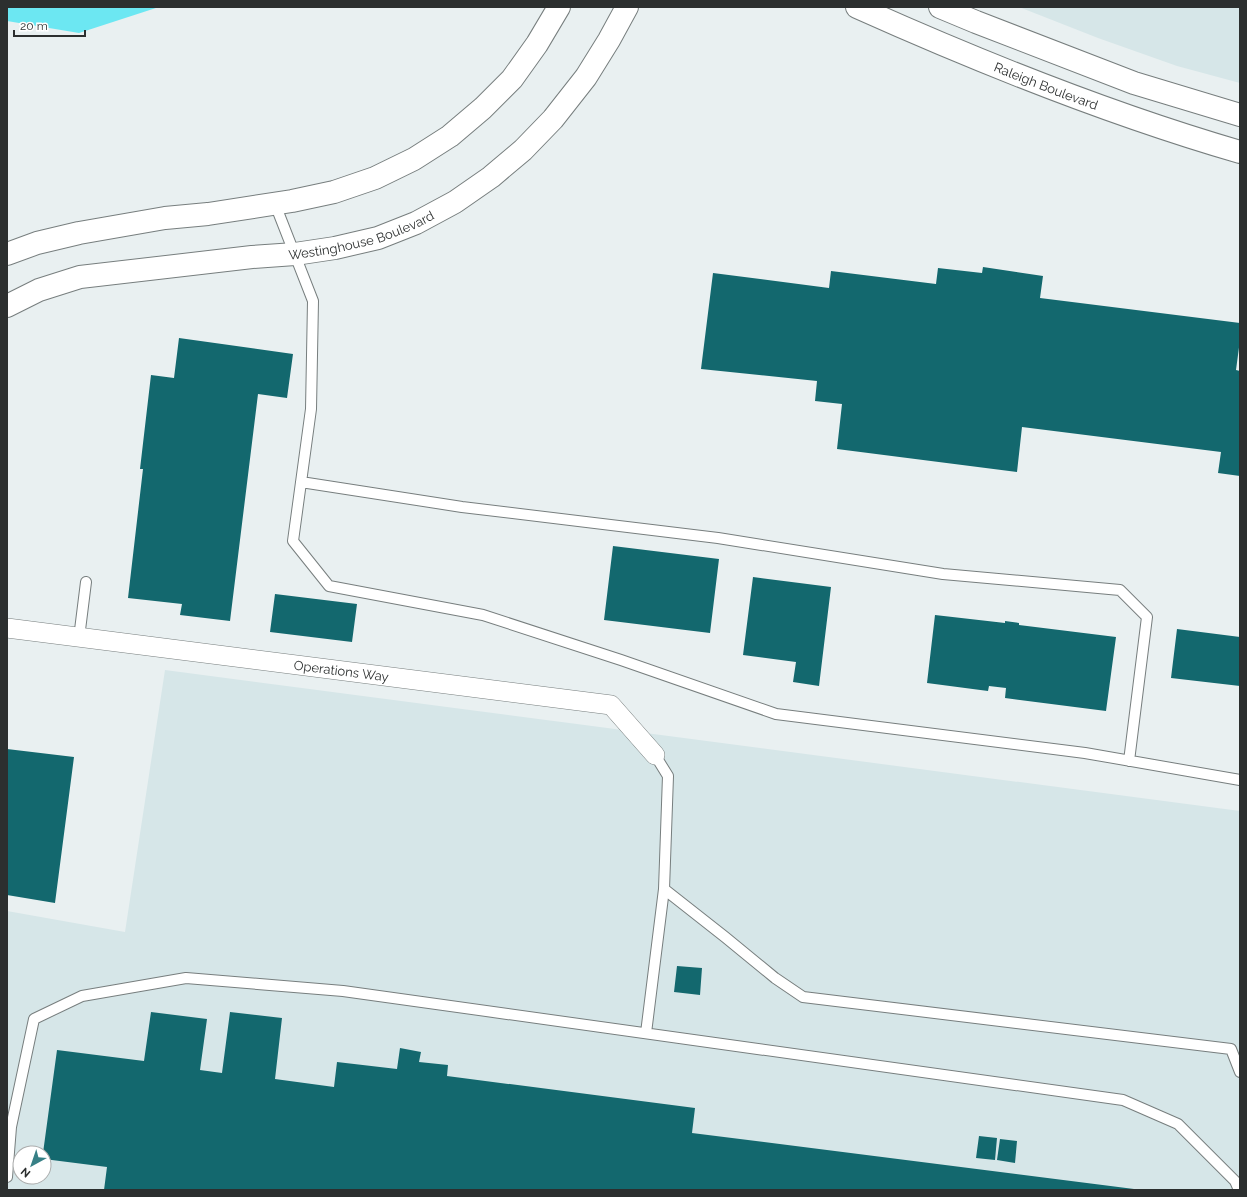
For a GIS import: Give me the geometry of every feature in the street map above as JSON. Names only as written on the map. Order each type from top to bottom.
[{"type":"street","points":[[7,254],[37,243],[93,231],[165,218],[208,214],[275,204],[334,192],[375,178],[414,159],[450,136],[483,108],[512,79],[538,44],[560,7]]},
{"type":"street","name":"Westinghouse Boulevard","points":[[7,306],[39,290],[80,277],[252,257],[295,254],[335,248],[378,238],[416,223],[448,205],[490,177],[523,150],[553,119],[586,77],[627,7]]},
{"type":"street","name":"Raleigh Boulevard","points":[[857,7],[982,61],[1057,90],[1190,137],[1240,152]]},
{"type":"street","points":[[940,7],[1134,83],[1240,115]]},
{"type":"street","name":"Operations Way","points":[[7,628],[611,705],[655,754]]},
{"type":"lane","points":[[275,204],[314,301],[311,409],[293,541],[329,586],[483,615],[621,660],[776,714],[1085,753],[1240,780]]},
{"type":"lane","points":[[301,482],[462,507],[718,538],[943,574],[1120,590],[1147,617],[1129,761]]},
{"type":"lane","points":[[79,638],[86,582]]},
{"type":"lane","points":[[646,1033],[664,889],[668,776],[655,754]]},
{"type":"lane","points":[[664,889],[775,978],[803,997],[1231,1049],[1240,1072]]},
{"type":"lane","points":[[7,1177],[9,1126],[34,1019],[82,996],[186,978],[343,991],[1122,1100],[1178,1124],[1235,1181],[1239,1190]]},
{"type":"shaded area","points":[[7,7],[159,7],[79,33],[7,21]]},
{"type":"shaded area","points":[[1019,7],[1240,7],[1240,83],[1177,66],[1098,38]]},
{"type":"shaded area","points":[[165,670],[1240,811],[1240,1190],[7,1190],[7,911],[125,932]]},
{"type":"building","points":[[983,267],[1043,276],[1040,298],[1240,323],[1240,340],[1236,370],[1240,371],[1240,476],[1218,473],[1221,452],[1022,427],[1017,472],[837,449],[842,404],[815,401],[817,381],[701,369],[713,273],[829,288],[831,271],[936,284],[938,268],[982,273]]},
{"type":"building","points":[[179,338],[293,354],[287,398],[258,394],[230,621],[180,615],[182,604],[128,598],[143,469],[140,469],[151,375],[174,378]]},
{"type":"building","points":[[613,546],[719,559],[710,633],[604,620]]},
{"type":"building","points":[[753,577],[831,587],[819,686],[793,682],[796,662],[743,655]]},
{"type":"building","points":[[275,594],[357,604],[352,642],[270,632]]},
{"type":"building","points":[[935,615],[1005,623],[1005,621],[1019,623],[1019,625],[1116,637],[1106,711],[1005,698],[1006,688],[989,686],[988,691],[927,683]]},
{"type":"building","points":[[1177,629],[1240,637],[1240,686],[1171,678]]},
{"type":"building","points":[[7,749],[74,757],[55,903],[7,895]]},
{"type":"building","points":[[677,966],[702,968],[700,995],[674,992]]},
{"type":"building","points":[[151,1012],[207,1019],[200,1070],[222,1073],[230,1012],[282,1018],[275,1079],[334,1087],[337,1062],[397,1069],[400,1048],[421,1052],[419,1062],[448,1065],[447,1076],[695,1108],[692,1133],[1134,1190],[104,1190],[107,1167],[52,1160],[52,1145],[44,1145],[57,1050],[144,1061]]},
{"type":"building","points":[[979,1136],[997,1138],[995,1160],[976,1158]]},
{"type":"building","points":[[1000,1139],[1017,1141],[1015,1163],[997,1160]]}]
